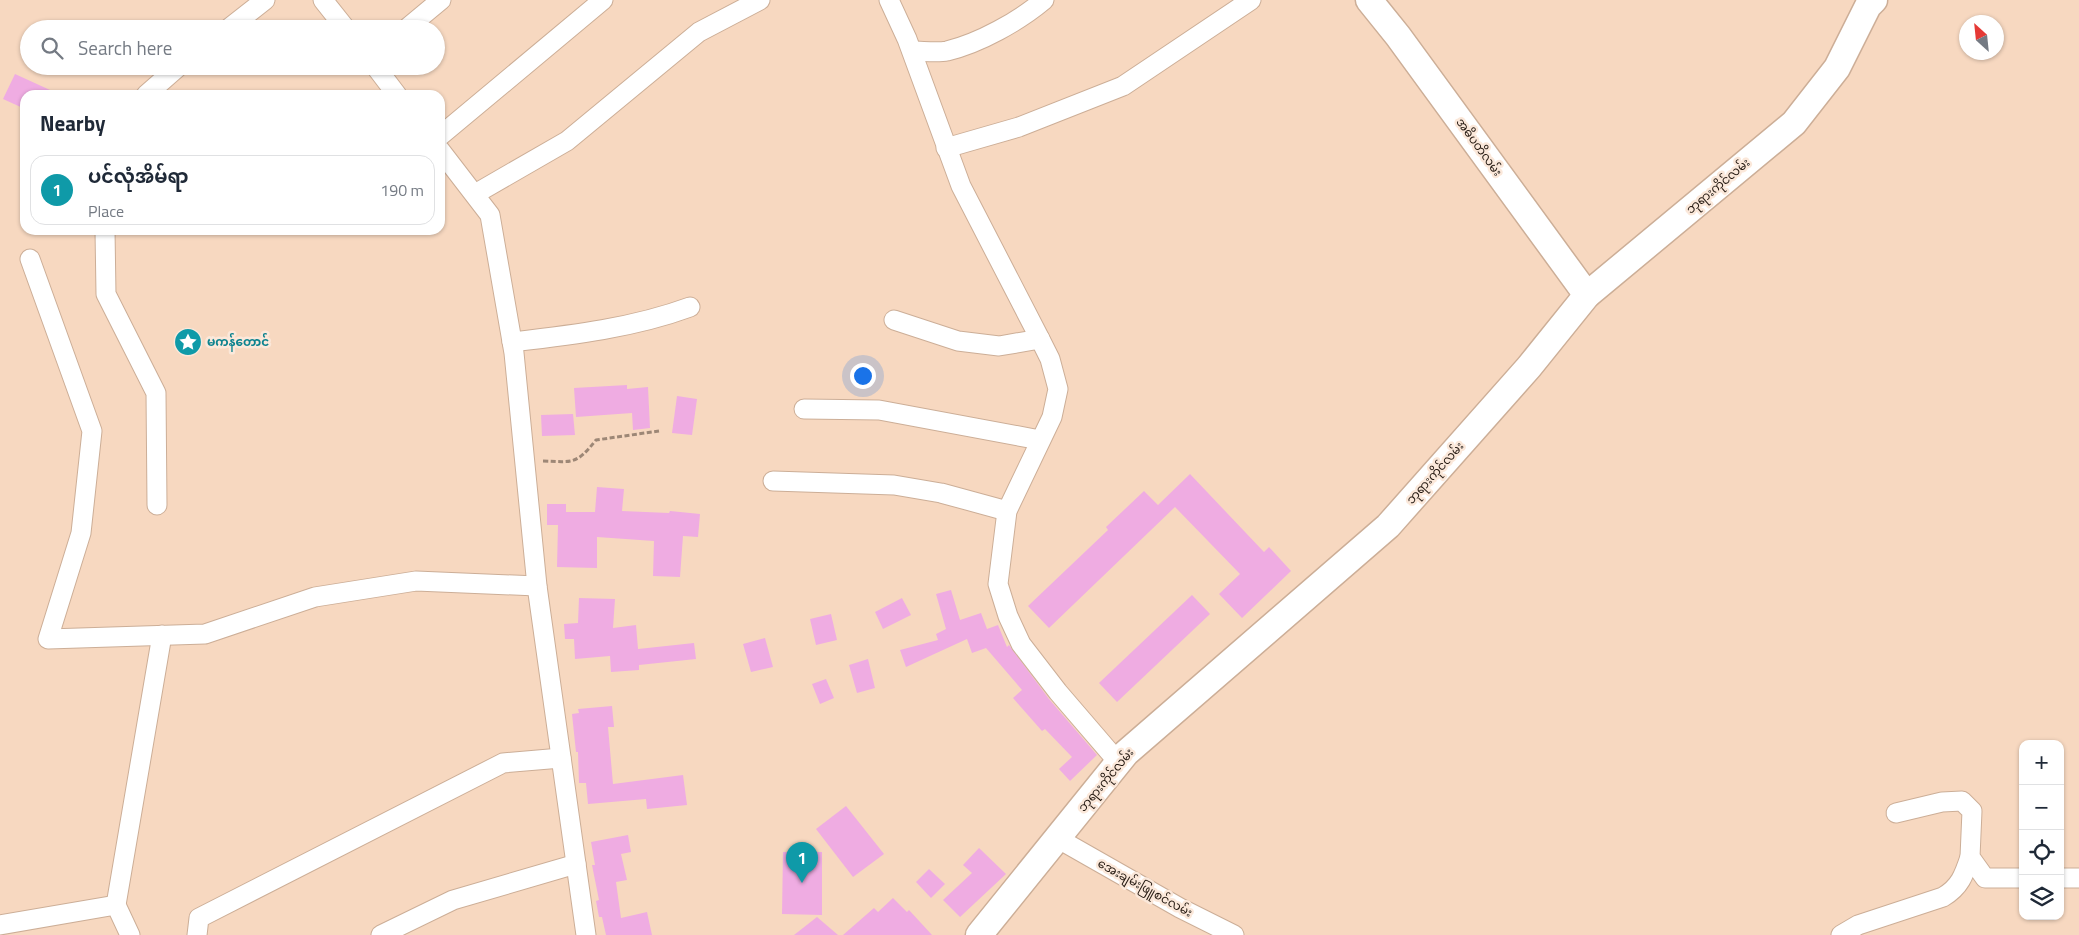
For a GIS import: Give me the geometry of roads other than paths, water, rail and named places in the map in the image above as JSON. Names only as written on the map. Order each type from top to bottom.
[{"type":"street","points":[[239,20],[265,0]]},
{"type":"street","points":[[323,0],[339,20]]},
{"type":"street","points":[[417,20],[441,0]]},
{"type":"street","points":[[445,132],[603,0]]},
{"type":"street","points":[[475,194],[567,141],[699,32],[760,0]]},
{"type":"street","points":[[889,0],[912,51],[960,186],[1050,359],[1058,389],[1052,417],[1007,511],[998,584],[1008,616],[1021,644],[1119,763]]},
{"type":"street","points":[[912,51],[946,51],[955,48],[989,34],[1028,14],[1044,0]]},
{"type":"street","points":[[946,148],[1019,127],[1123,86],[1251,0]]},
{"type":"street","name":"အဓိပတိလမ်း","points":[[1369,0],[1398,36],[1587,295]]},
{"type":"street","name":"ဘုရားကိုင်လမ်း","points":[[979,935],[1126,753],[1388,526],[1529,367],[1587,295],[1794,122],[1837,68],[1868,6],[1874,0]]},
{"type":"street","points":[[152,90],[169,75]]},
{"type":"street","points":[[382,75],[393,90]]},
{"type":"street","points":[[445,156],[490,215],[512,342],[538,586],[586,935]]},
{"type":"street","points":[[105,235],[106,294],[156,393],[157,505]]},
{"type":"street","points":[[30,259],[92,431],[81,533],[48,639],[205,634],[316,597],[416,581],[538,586]]},
{"type":"street","points":[[512,342],[585,333],[667,316],[690,307]]},
{"type":"street","points":[[894,320],[958,342],[999,346],[1040,339]]},
{"type":"street","points":[[804,409],[879,410],[1040,440]]},
{"type":"street","points":[[773,481],[894,485],[941,492],[1007,511]]},
{"type":"street","points":[[130,935],[116,905],[162,635]]},
{"type":"street","points":[[197,935],[199,918],[503,763],[561,758]]},
{"type":"street","points":[[1841,935],[1859,930],[1943,897],[1955,890],[1964,876],[1970,856],[1972,811],[1962,801],[1942,802],[1896,813]]},
{"type":"street","name":"အေးချမ်းဖြူစင်လမ်း","points":[[1057,838],[1180,908],[1234,935]]},
{"type":"street","points":[[1970,856],[1985,878],[2019,878]]},
{"type":"street","points":[[381,935],[453,900],[576,864]]},
{"type":"street","points":[[2064,878],[2079,878]]},
{"type":"street","points":[[0,925],[116,905]]},
{"type":"place","name":"မကန်တောင်","points":[[188,342]]},
{"type":"place","name":"ပင်လုံအိမ်ရာ","points":[[802,883]]}]
